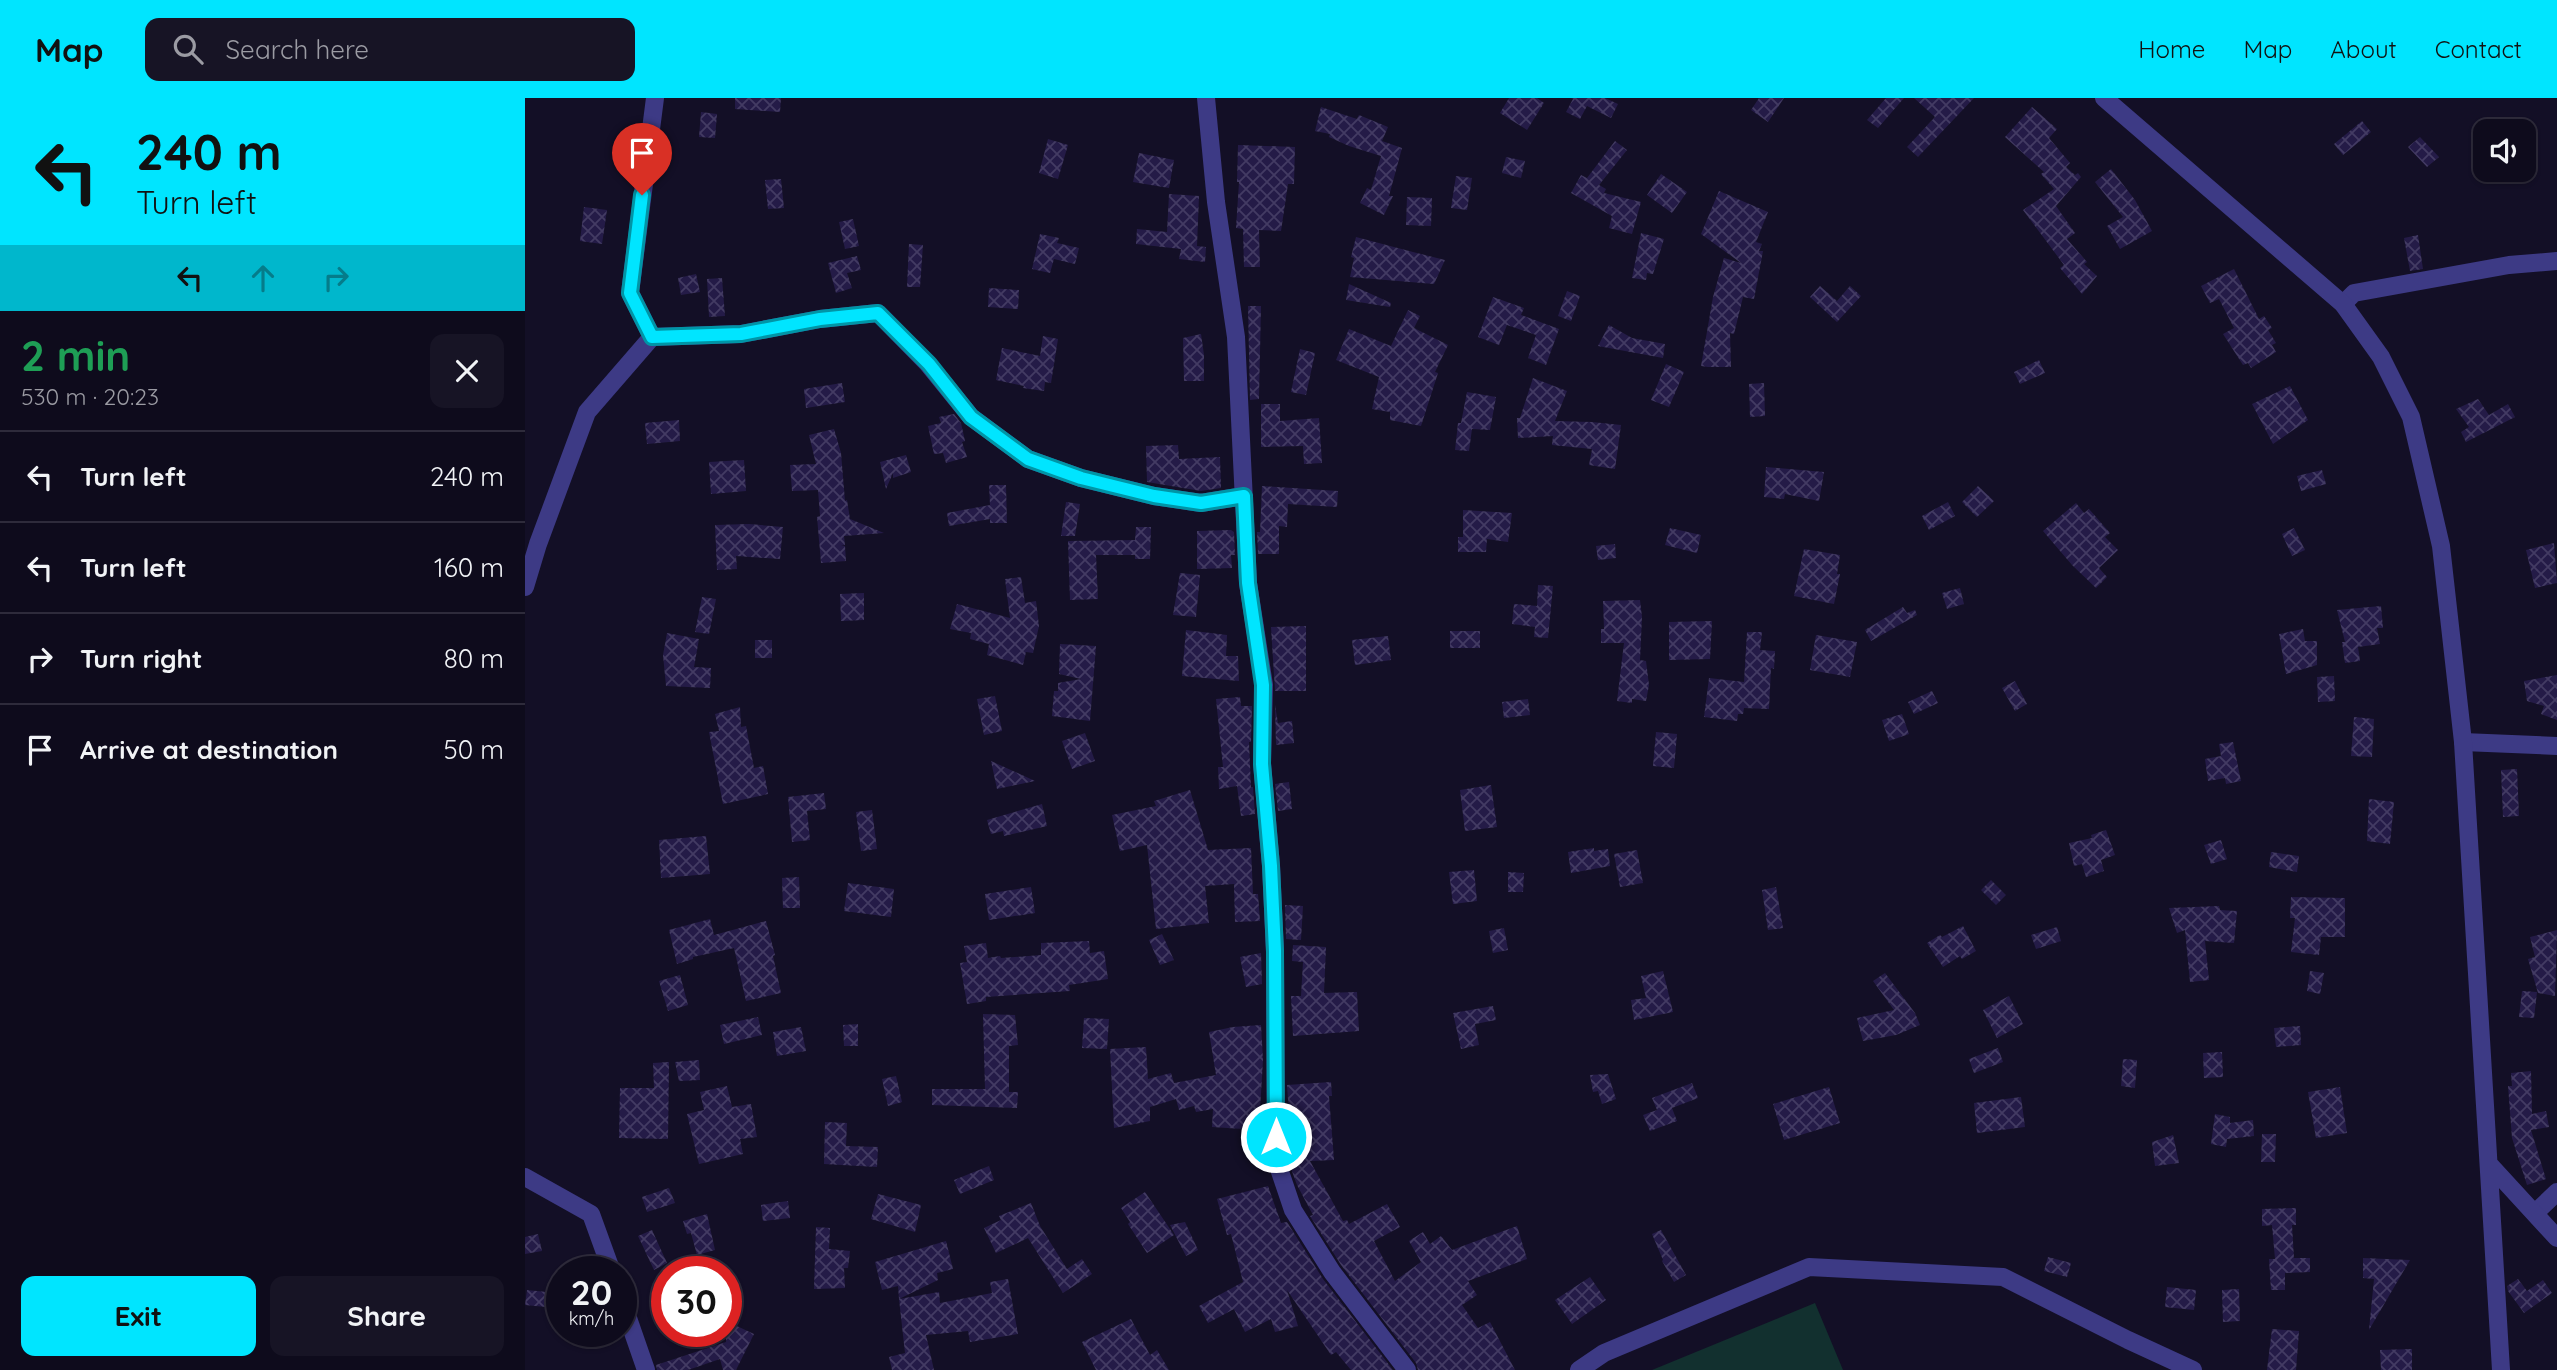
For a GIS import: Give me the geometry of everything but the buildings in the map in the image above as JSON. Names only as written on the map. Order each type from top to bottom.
[{"type":"street","points":[[652,337],[630,293],[655,98]]},
{"type":"street","points":[[1206,98],[1216,202],[1236,337],[1248,583],[1263,685],[1262,764],[1275,951],[1276,1160],[1293,1210],[1332,1272],[1406,1370]]},
{"type":"street","points":[[2104,98],[2343,304],[2381,357],[2411,416],[2441,546],[2463,742],[2501,1370]]},
{"type":"street","points":[[2343,304],[2354,293],[2509,265],[2557,261]]},
{"type":"street","points":[[525,587],[538,544],[587,412],[652,337],[741,334],[820,319],[878,313],[929,364],[971,417],[1028,459],[1081,478],[1154,496],[1201,503],[1244,496]]},
{"type":"street","points":[[2463,742],[2557,746]]},
{"type":"street","points":[[2489,1164],[2557,1238]]},
{"type":"street","points":[[525,1177],[591,1214],[606,1256]]},
{"type":"street","points":[[2535,1213],[2557,1192]]},
{"type":"street","points":[[1579,1370],[1604,1353],[1809,1267],[2003,1277],[2193,1370]]},
{"type":"street","points":[[637,1344],[646,1370]]},
{"type":"green space","points":[[1815,1303],[1843,1370],[1652,1370]]},
{"type":"route","points":[[642,195],[630,293],[652,337],[741,334],[820,319],[878,313],[929,364],[971,417],[1028,459],[1081,478],[1154,496],[1201,503],[1244,496],[1248,583],[1263,685],[1262,764],[1275,951],[1276,1137]]}]
